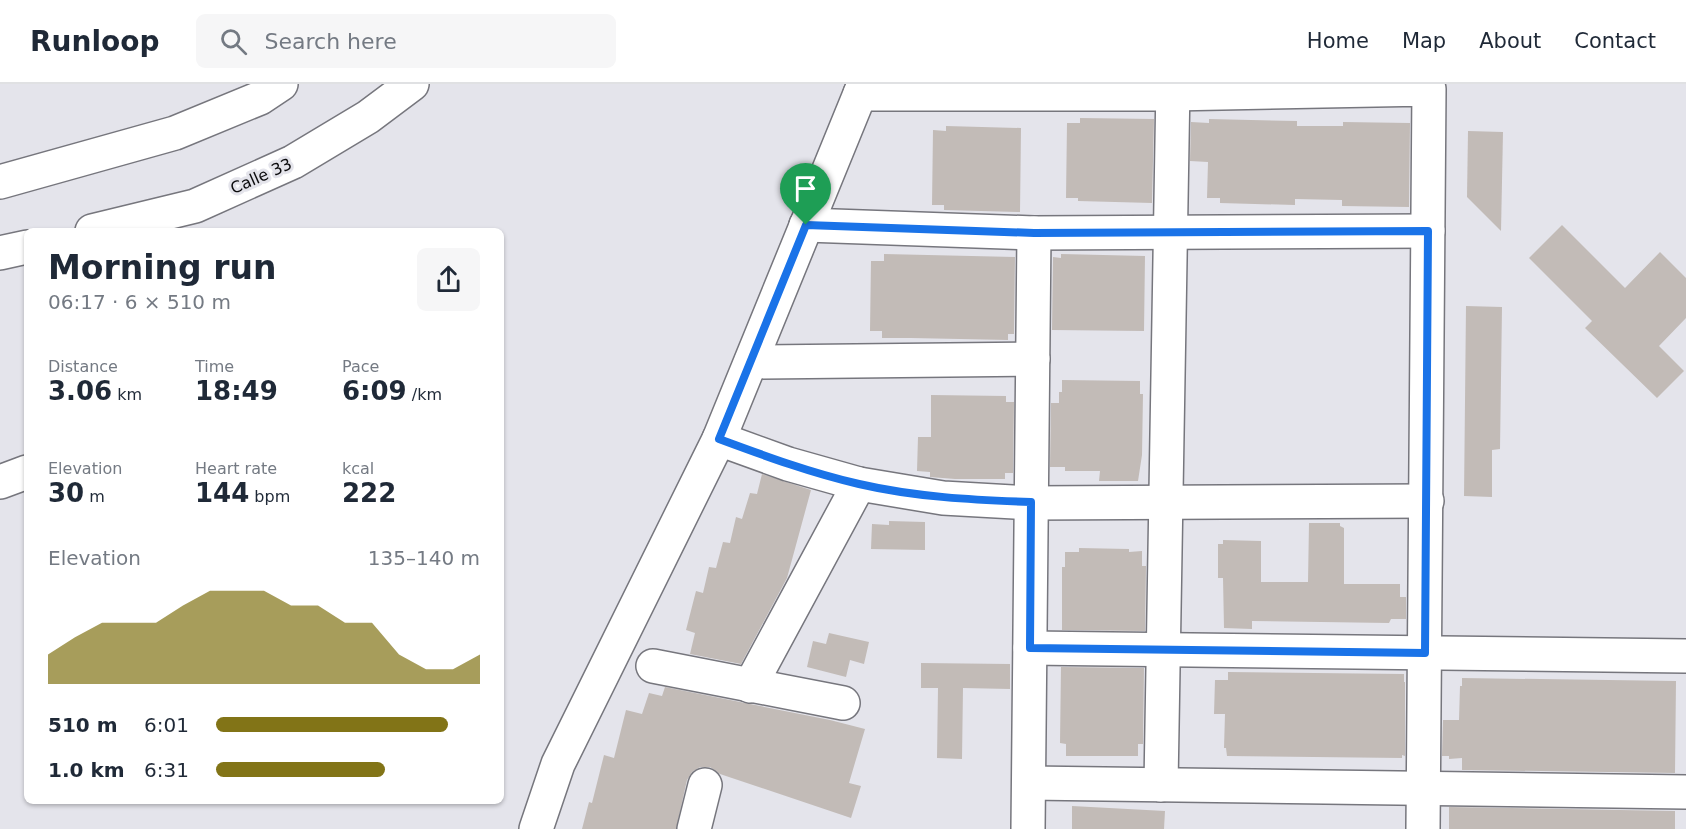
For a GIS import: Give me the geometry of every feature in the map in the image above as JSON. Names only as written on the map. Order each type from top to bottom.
[{"type":"street","points":[[0,182],[175,133],[260,98],[281,84]]},
{"type":"street","name":"Calle 33","points":[[104,228],[195,206],[293,162],[368,117],[412,84]]},
{"type":"street","points":[[536,829],[558,764],[719,439],[862,89],[1429,88],[1423,829]]},
{"type":"street","points":[[1161,785],[1172,89]]},
{"type":"street","points":[[806,225],[1034,233],[1428,231]]},
{"type":"street","points":[[1028,829],[1034,233]]},
{"type":"street","points":[[0,253],[24,248]]},
{"type":"street","points":[[751,362],[1033,359]]},
{"type":"street","points":[[719,439],[788,464],[859,484],[943,498],[1031,502],[1427,501]]},
{"type":"street","points":[[0,482],[24,473]]},
{"type":"street","points":[[750,686],[859,484]]},
{"type":"street","points":[[1030,648],[1686,656]]},
{"type":"street","points":[[653,666],[843,704]]},
{"type":"street","points":[[1029,783],[1686,792]]},
{"type":"street","points":[[694,829],[705,785]]},
{"type":"building","points":[[1080,118],[1154,119],[1152,203],[1078,201],[1078,198],[1066,198],[1067,123],[1080,123]]},
{"type":"building","points":[[1209,119],[1297,121],[1297,126],[1343,126],[1343,122],[1410,123],[1409,207],[1342,206],[1342,200],[1295,199],[1295,205],[1220,203],[1220,198],[1207,198],[1208,162],[1190,161],[1191,122],[1209,123]]},
{"type":"building","points":[[946,126],[1021,128],[1020,212],[944,210],[944,205],[932,205],[933,130],[946,131]]},
{"type":"building","points":[[1468,131],[1503,132],[1501,231],[1467,197]]},
{"type":"building","points":[[1562,225],[1625,288],[1660,252],[1686,278],[1686,318],[1659,346],[1684,371],[1657,398],[1585,328],[1592,321],[1529,258]]},
{"type":"building","points":[[884,254],[1015,257],[1014,334],[1008,334],[1008,340],[882,338],[882,331],[870,331],[871,261],[884,261]]},
{"type":"building","points":[[1061,254],[1145,256],[1144,331],[1052,330],[1053,257],[1061,258]]},
{"type":"building","points":[[1466,306],[1502,307],[1500,449],[1492,450],[1492,497],[1464,496]]},
{"type":"building","points":[[1062,380],[1140,381],[1140,394],[1143,394],[1142,455],[1138,481],[1099,481],[1100,471],[1065,471],[1065,467],[1050,467],[1051,403],[1059,403]]},
{"type":"building","points":[[931,395],[1006,396],[1006,402],[1014,402],[1013,473],[1005,473],[1005,479],[955,479],[930,477],[930,472],[917,471],[918,437],[931,437]]},
{"type":"building","points":[[762,474],[811,490],[787,578],[741,664],[690,654],[695,633],[686,630],[696,591],[703,593],[709,567],[716,568],[723,542],[730,543],[736,517],[742,519],[750,493],[757,494]]},
{"type":"building","points":[[889,521],[925,522],[925,550],[871,549],[872,524],[889,525]]},
{"type":"building","points":[[1309,523],[1340,523],[1340,526],[1344,528],[1344,584],[1400,584],[1400,597],[1406,597],[1406,619],[1391,619],[1389,623],[1252,621],[1252,629],[1224,628],[1223,578],[1218,578],[1218,544],[1223,544],[1223,540],[1261,541],[1261,582],[1308,582]]},
{"type":"building","points":[[1079,548],[1142,551],[1142,566],[1146,566],[1145,631],[1062,630],[1062,567],[1065,567],[1065,552],[1079,552]]},
{"type":"building","points":[[829,633],[869,642],[864,664],[850,660],[846,677],[807,667],[813,641],[826,644]]},
{"type":"building","points":[[921,663],[1010,664],[1010,689],[963,688],[962,759],[937,758],[938,688],[921,688]]},
{"type":"building","points":[[1061,667],[1144,668],[1143,744],[1138,744],[1138,756],[1066,756],[1066,744],[1060,743]]},
{"type":"building","points":[[1228,672],[1404,674],[1405,756],[1402,755],[1402,758],[1227,756],[1226,748],[1224,748],[1225,714],[1214,714],[1215,680],[1228,680]]},
{"type":"building","points":[[1462,678],[1676,681],[1675,773],[1462,770],[1462,758],[1449,759],[1449,756],[1442,756],[1443,720],[1459,720]]},
{"type":"building","points":[[665,687],[865,729],[849,783],[861,786],[851,818],[720,774],[710,767],[700,767],[692,772],[687,780],[676,829],[582,829],[589,802],[592,803],[604,755],[614,758],[626,710],[642,714],[649,693],[662,696]]},
{"type":"building","points":[[1072,806],[1165,811],[1164,829],[1072,829]]},
{"type":"building","points":[[1449,807],[1675,811],[1675,829],[1449,829]]},
{"type":"route","points":[[806,225],[1034,233],[1428,231],[1425,653],[1030,648],[1031,502],[943,498],[859,484],[788,464],[719,439],[806,225]]}]
